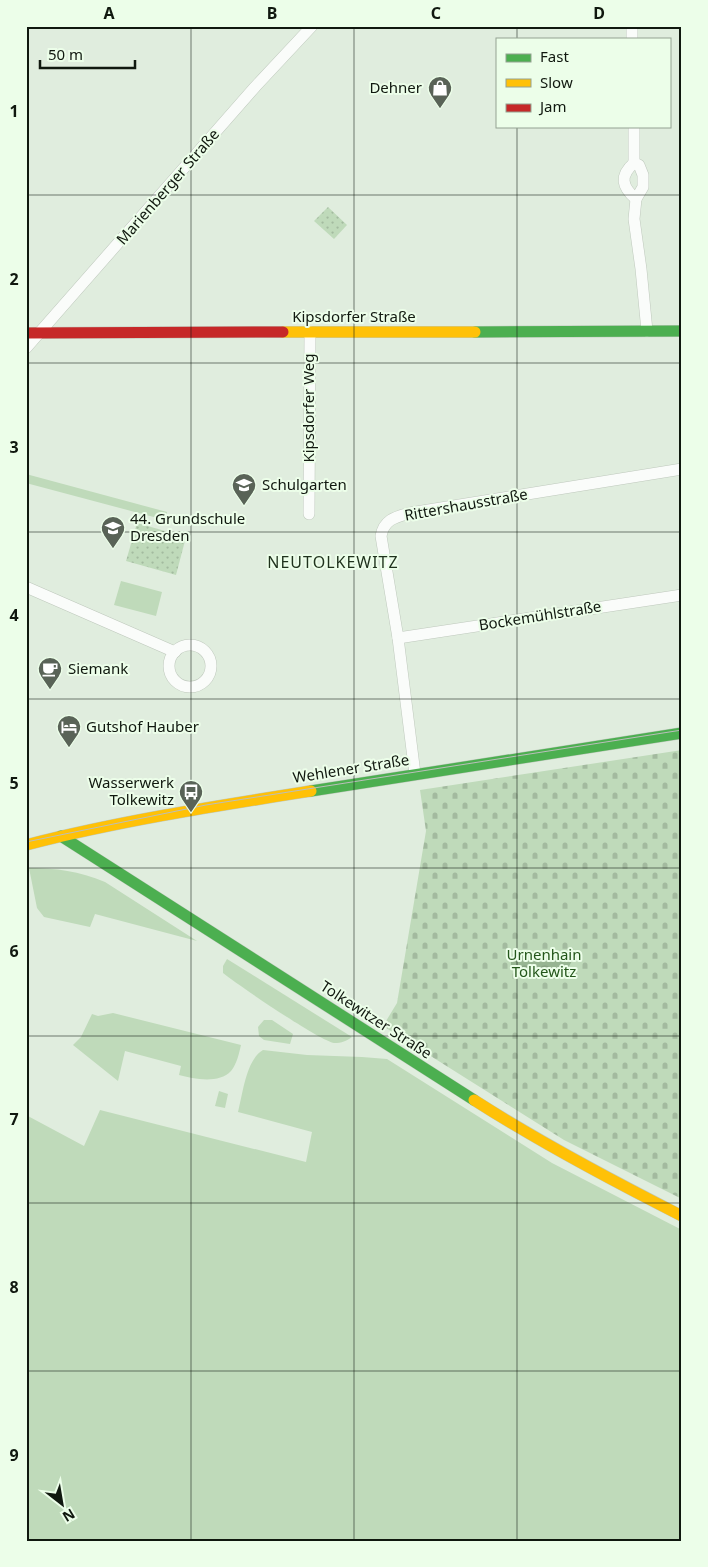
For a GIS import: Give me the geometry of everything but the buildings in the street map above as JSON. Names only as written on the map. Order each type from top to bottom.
[{"type":"main road","name":"Kipsdorfer Straße","points":[[26,333],[682,330]]},
{"type":"main road","name":"Wehlener Straße","points":[[29,842],[201,809],[682,732]]},
{"type":"main road","name":"Tolkewitzer Straße","points":[[61,836],[519,1129],[595,1172],[682,1216]]},
{"type":"street","name":"Marienberger Straße","points":[[26,348],[312,26]]},
{"type":"street","points":[[634,128],[634,163]]},
{"type":"street","points":[[634,163],[624,175],[624,182],[629,192],[636,199]]},
{"type":"street","points":[[634,163],[639,165],[643,175],[644,187],[636,199],[634,219],[647,331]]},
{"type":"street","name":"Kipsdorfer Weg","points":[[309,514],[310,332]]},
{"type":"street","name":"Rittershausstraße","points":[[415,774],[398,638],[381,536],[382,528],[392,518],[682,469]]},
{"type":"street","points":[[26,587],[175,652]]},
{"type":"street","name":"Bockemühlstraße","points":[[398,638],[682,595]]},
{"type":"green space","points":[[328,207],[347,225],[334,239],[314,221]]},
{"type":"green space","points":[[26,474],[167,512],[165,520],[26,483]]},
{"type":"green space","points":[[137,523],[186,537],[176,575],[126,561]]},
{"type":"green space","points":[[121,581],[162,592],[156,616],[114,605]]},
{"type":"green space","name":"Urnenhain Tolkewitz","points":[[682,750],[682,1199],[564,1140],[383,1026],[397,1003],[426,831],[420,790]]},
{"type":"green space","points":[[29,868],[67,871],[105,882],[197,941],[95,914],[90,927],[44,917],[37,908]]},
{"type":"green space","points":[[227,959],[352,1037],[339,1043],[334,1043],[313,1033],[223,973],[223,966]]},
{"type":"green space","points":[[113,1013],[241,1045],[236,1062],[231,1071],[220,1078],[199,1079],[179,1075],[181,1066],[125,1051],[118,1081],[73,1045],[81,1037],[92,1014],[98,1016]]},
{"type":"green space","points":[[264,1020],[272,1020],[293,1034],[290,1044],[264,1040],[259,1036],[258,1027]]},
{"type":"green space","points":[[263,1050],[307,1055],[387,1059],[552,1163],[682,1230],[682,1541],[26,1541],[26,1115],[84,1146],[100,1110],[306,1162],[312,1132],[238,1112],[249,1069],[257,1055]]},
{"type":"green space","points":[[219,1091],[228,1094],[225,1108],[215,1106]]},
{"type":"water","points":[[567,954],[572,961],[568,968],[514,969],[514,966],[511,965],[511,959],[514,958],[514,955]]},
{"type":"tram line","points":[[26,842],[206,805],[682,730]]},
{"type":"traffic: fast","points":[[475,332],[682,331]]},
{"type":"traffic: fast","points":[[311,791],[682,733]]},
{"type":"traffic: fast","points":[[61,836],[474,1100]]},
{"type":"traffic: slow","points":[[283,332],[475,332]]},
{"type":"traffic: slow","points":[[26,845],[132,821],[311,791]]},
{"type":"traffic: slow","points":[[474,1100],[576,1161],[682,1216]]},
{"type":"traffic: jam","points":[[26,333],[283,332]]},
{"type":"place","name":"Dehner","points":[[440,109]]},
{"type":"place","name":"Schulgarten","points":[[244,506]]},
{"type":"place","name":"44. Grundschule Dresden","points":[[113,549]]},
{"type":"place","name":"Siemank","points":[[50,690]]},
{"type":"place","name":"Gutshof Hauber","points":[[69,748]]},
{"type":"place","name":"Wasserwerk Tolkewitz","points":[[191,813]]},
{"type":"district","name":"NEUTOLKEWITZ","points":[[333,562]]}]
